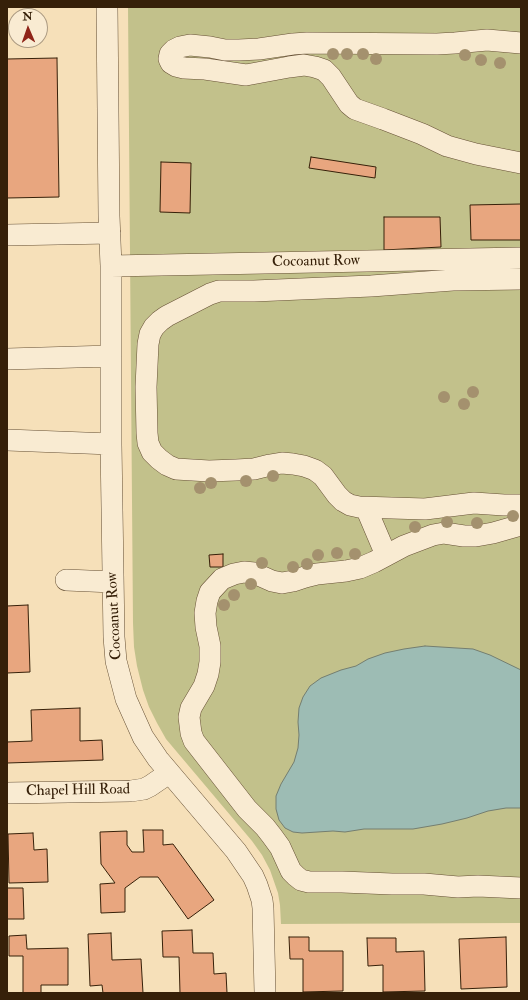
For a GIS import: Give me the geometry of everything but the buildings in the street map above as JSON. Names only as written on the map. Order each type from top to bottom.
[{"type":"street","name":"Cocoanut Row","points":[[107,7],[114,649],[122,688],[143,737],[169,773],[236,851],[253,876],[257,885],[263,908],[265,993]]},
{"type":"street","points":[[521,42],[486,40],[437,44],[307,43],[239,50],[225,50],[190,45],[174,50],[170,54],[169,59],[171,63],[184,68],[246,75],[290,66],[315,66],[324,70],[331,77],[346,101],[355,109],[422,134],[447,146],[521,163]]},
{"type":"street","points":[[7,234],[110,233]]},
{"type":"street","name":"Cocoanut Row","points":[[110,266],[521,258]]},
{"type":"street","points":[[521,279],[453,280],[371,286],[262,291],[219,291],[167,316],[154,327],[150,334],[148,344],[146,387],[148,443],[152,452],[159,460],[176,469],[203,471],[254,469],[282,463],[304,466],[315,470],[323,476],[343,501],[350,505],[366,508],[426,509],[474,503],[521,505]]},
{"type":"street","points":[[7,359],[111,356]]},
{"type":"street","points":[[7,440],[111,444]]},
{"type":"street","points":[[366,508],[386,555]]},
{"type":"street","points":[[521,525],[476,536],[444,533],[433,535],[404,546],[360,568],[305,576],[293,581],[272,581],[254,573],[244,572],[222,579],[210,592],[207,601],[205,613],[210,646],[210,662],[204,686],[191,708],[189,716],[191,733],[194,741],[247,809],[272,836],[280,847],[291,870],[301,880],[309,882],[424,884],[458,887],[478,886],[521,888]]},
{"type":"street","points":[[66,580],[113,582]]},
{"type":"street","name":"Chapel Hill Road","points":[[7,793],[131,791],[144,789],[169,773]]},
{"type":"shaded area","points":[[128,7],[521,7],[521,923],[281,924],[278,893],[270,870],[262,855],[252,841],[166,739],[149,707],[137,666],[134,647],[133,623]]},
{"type":"water","points":[[425,646],[473,649],[490,655],[521,670],[521,808],[506,808],[488,811],[442,824],[413,829],[364,829],[345,832],[333,831],[302,833],[293,832],[285,828],[279,820],[276,809],[276,796],[294,762],[298,748],[299,708],[303,697],[310,686],[321,678],[356,666],[368,659],[385,653]]}]
